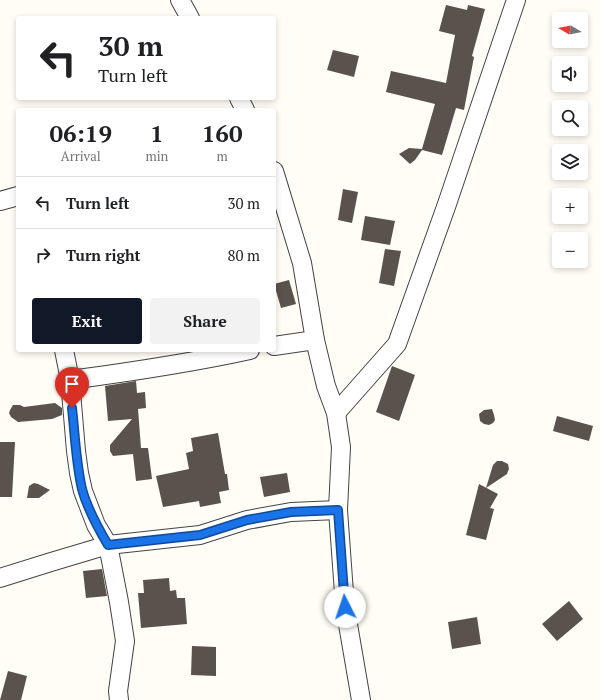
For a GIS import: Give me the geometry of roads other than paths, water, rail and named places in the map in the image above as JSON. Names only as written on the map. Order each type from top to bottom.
[{"type":"street","points":[[180,0],[189,16]]},
{"type":"street","points":[[336,413],[397,344],[447,204],[516,0]]},
{"type":"street","points":[[276,178],[302,263],[326,386],[336,413],[341,447],[338,510],[345,607],[361,700]]},
{"type":"street","points":[[0,200],[16,196]]},
{"type":"street","points":[[276,346],[316,340]]},
{"type":"street","points":[[64,352],[70,380],[79,473],[83,491],[96,525],[108,545],[119,602],[124,641],[118,700]]},
{"type":"street","points":[[70,380],[144,370],[241,352]]},
{"type":"street","points":[[0,578],[108,545],[200,535],[247,520],[291,512],[338,510]]}]
